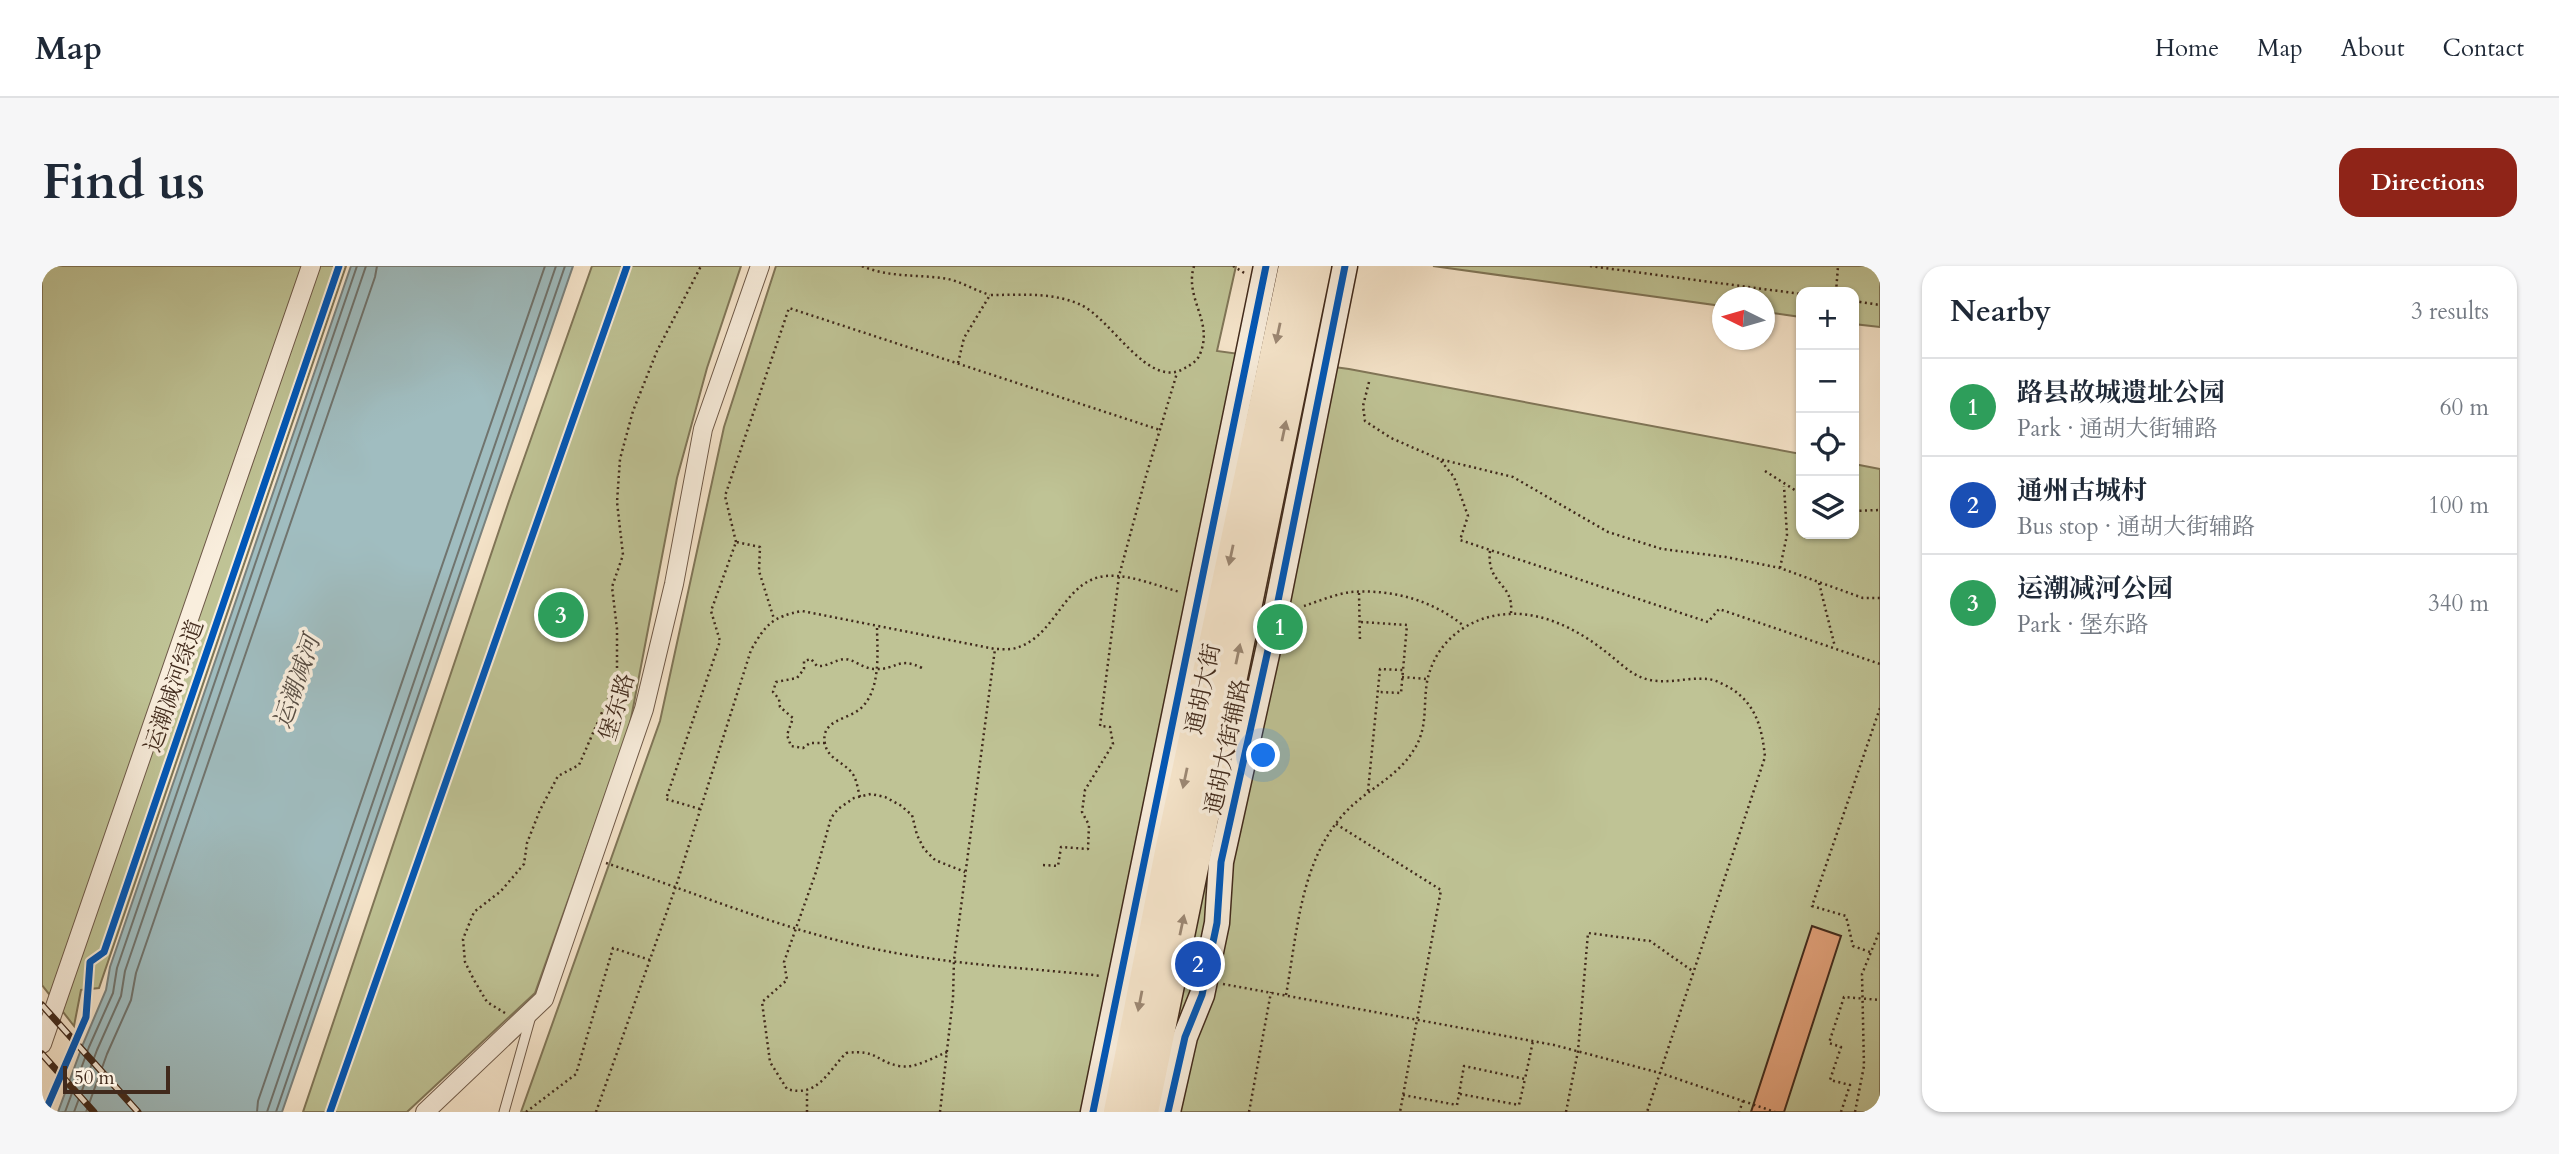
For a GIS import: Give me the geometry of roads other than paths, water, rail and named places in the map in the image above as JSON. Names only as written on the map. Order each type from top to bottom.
[{"type":"main road","name":"通胡大街","points":[[1118,1112],[1175,826],[1293,266]]},
{"type":"main road","name":"通胡大街","points":[[1144,1112],[1317,266]]},
{"type":"street","points":[[42,1044],[311,266]]},
{"type":"street","name":"堡东路","points":[[425,1112],[544,999],[644,709],[674,584],[703,429],[760,266]]},
{"type":"street","name":"通胡大街辅路","points":[[1168,1112],[1185,1037],[1202,995],[1217,923],[1221,862],[1270,641],[1345,266]]},
{"type":"street","points":[[1093,1112],[1259,272]]},
{"type":"lane","points":[[504,1112],[526,1016]]},
{"type":"water","name":"运潮减河","points":[[351,266],[573,266],[282,1112],[58,1112],[106,990],[110,967]]},
{"type":"railway","points":[[42,1005],[138,1112]]},
{"type":"railway","points":[[42,1054],[94,1112]]},
{"type":"place","name":"运潮减河公园","points":[[561,615]]},
{"type":"place","name":"路县故城遗址公园","points":[[1280,627]]},
{"type":"place","name":"通州古城村","points":[[1198,964]]}]
